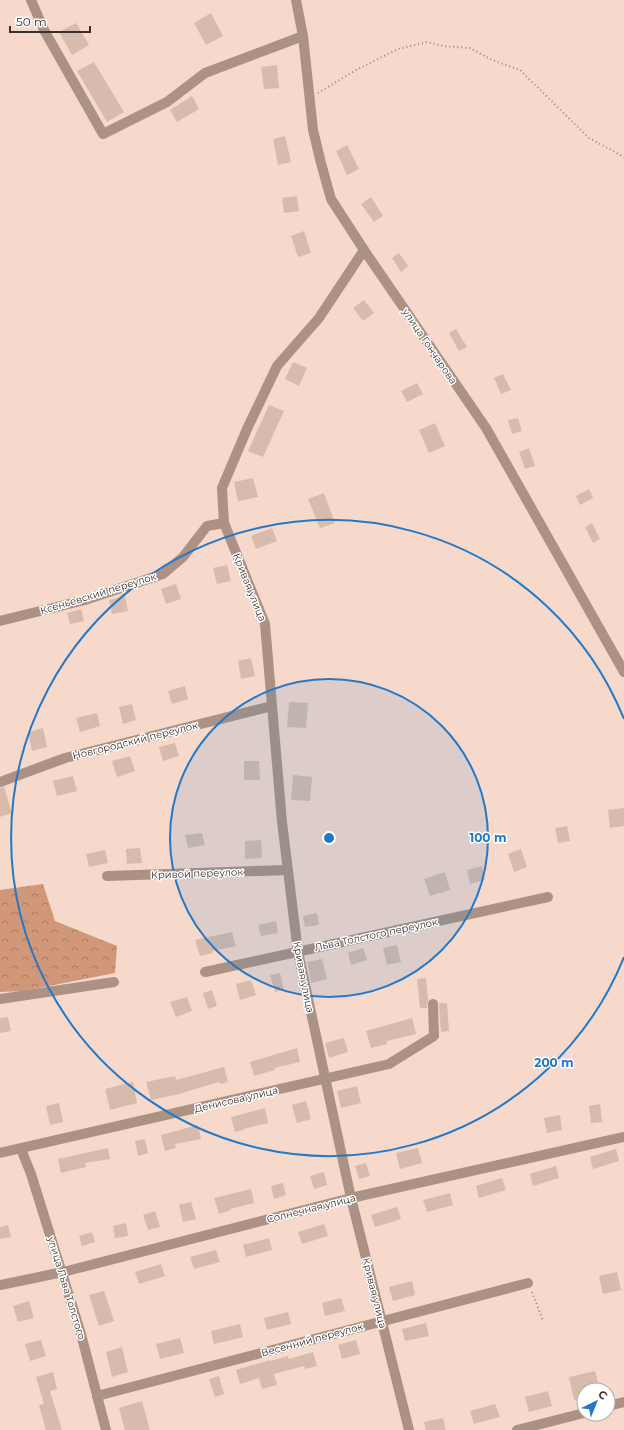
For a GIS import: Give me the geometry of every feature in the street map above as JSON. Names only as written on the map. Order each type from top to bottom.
[{"type":"street","points":[[30,0],[44,30],[103,134],[167,102],[205,72],[303,36]]},
{"type":"street","name":"улица Гончарова","points":[[296,0],[303,36],[313,130],[320,163],[331,199],[364,250],[486,428],[624,672]]},
{"type":"street","name":"Кривая улица","points":[[364,250],[319,318],[277,366],[247,429],[222,488],[224,523],[265,624],[288,870],[298,952],[351,1198],[409,1430]]},
{"type":"street","name":"Ксеньевский переулок","points":[[0,621],[84,600],[163,574],[183,557],[207,526],[224,523]]},
{"type":"street","name":"Новгородский переулок","points":[[0,782],[66,758],[272,706]]},
{"type":"street","name":"Кривой переулок","points":[[107,876],[288,870]]},
{"type":"street","name":"Льва Толстого переулок","points":[[205,972],[548,897]]},
{"type":"street","points":[[0,999],[114,982]]},
{"type":"street","name":"Денисова улица","points":[[0,1153],[389,1064],[434,1036],[433,1004]]},
{"type":"street","name":"Солнечная улица","points":[[0,1285],[63,1272],[351,1198],[624,1137]]},
{"type":"street","name":"улица Льва Толстого","points":[[21,1149],[31,1174],[63,1272],[106,1430]]},
{"type":"street","name":"Весенний переулок","points":[[97,1396],[528,1282]]},
{"type":"street","points":[[517,1430],[576,1415]]},
{"type":"path","points":[[310,98],[356,70],[398,50],[427,42],[443,46],[470,48],[492,60],[520,70],[589,138],[624,157]]},
{"type":"path","points":[[528,1282],[543,1321]]},
{"type":"green space","points":[[43,884],[55,921],[117,946],[115,973],[23,991],[0,992],[0,890]]},
{"type":"building","points":[[211,13],[223,36],[206,45],[194,23]]},
{"type":"building","points":[[76,23],[89,45],[72,55],[59,32]]},
{"type":"building","points":[[94,62],[124,112],[107,122],[77,71]]},
{"type":"building","points":[[277,65],[279,88],[264,89],[261,67]]},
{"type":"building","points":[[192,96],[199,109],[177,122],[170,110]]},
{"type":"building","points":[[285,136],[291,162],[278,165],[273,139]]},
{"type":"building","points":[[347,145],[359,169],[347,175],[336,151]]},
{"type":"building","points":[[297,196],[299,211],[284,213],[282,198]]},
{"type":"building","points":[[371,197],[383,216],[374,222],[361,204]]},
{"type":"building","points":[[304,231],[311,253],[298,257],[291,236]]},
{"type":"building","points":[[399,253],[408,266],[401,272],[392,258]]},
{"type":"building","points":[[364,300],[374,313],[363,321],[353,308]]},
{"type":"building","points":[[456,329],[467,347],[459,351],[449,333]]},
{"type":"building","points":[[293,362],[307,368],[299,386],[285,379]]},
{"type":"building","points":[[503,374],[511,390],[501,394],[494,378]]},
{"type":"building","points":[[417,383],[423,394],[407,402],[401,391]]},
{"type":"building","points":[[269,405],[284,411],[263,457],[248,451]]},
{"type":"building","points":[[518,418],[522,431],[512,434],[508,420]]},
{"type":"building","points":[[435,423],[445,446],[429,453],[419,430]]},
{"type":"building","points":[[529,448],[535,466],[525,469],[519,452]]},
{"type":"building","points":[[253,478],[258,497],[238,501],[234,482]]},
{"type":"building","points":[[589,489],[593,498],[580,505],[576,496]]},
{"type":"building","points":[[324,493],[335,523],[320,528],[308,499]]},
{"type":"building","points":[[592,523],[600,539],[593,543],[585,527]]},
{"type":"building","points":[[272,528],[277,541],[256,549],[251,536]]},
{"type":"building","points":[[227,565],[231,581],[217,584],[213,568]]},
{"type":"building","points":[[176,584],[181,599],[166,604],[161,589]]},
{"type":"building","points":[[125,596],[128,611],[112,614],[109,600]]},
{"type":"building","points":[[81,609],[84,621],[70,624],[67,613]]},
{"type":"building","points":[[251,658],[255,676],[241,679],[238,661]]},
{"type":"building","points":[[185,686],[188,699],[172,704],[168,691]]},
{"type":"building","points":[[289,702],[308,703],[306,728],[287,727]]},
{"type":"building","points":[[132,704],[136,720],[123,724],[119,707]]},
{"type":"building","points":[[97,713],[100,726],[80,732],[76,718]]},
{"type":"building","points":[[43,728],[47,747],[32,751],[28,732]]},
{"type":"building","points":[[175,743],[179,756],[163,761],[159,747]]},
{"type":"building","points":[[130,756],[135,771],[117,777],[112,761]]},
{"type":"building","points":[[244,761],[259,761],[260,780],[244,780]]},
{"type":"building","points":[[293,775],[312,777],[310,801],[291,800]]},
{"type":"building","points":[[73,776],[77,791],[57,796],[53,781]]},
{"type":"building","points":[[4,787],[12,813],[0,817],[0,788]]},
{"type":"building","points":[[624,808],[624,826],[610,828],[608,810]]},
{"type":"building","points":[[567,826],[570,841],[558,843],[555,828]]},
{"type":"building","points":[[202,833],[205,845],[188,848],[185,835]]},
{"type":"building","points":[[261,840],[262,858],[245,859],[245,841]]},
{"type":"building","points":[[140,848],[142,863],[127,864],[126,849]]},
{"type":"building","points":[[521,849],[527,867],[514,872],[508,854]]},
{"type":"building","points":[[105,850],[108,863],[89,867],[86,854]]},
{"type":"building","points":[[482,866],[485,880],[470,884],[467,870]]},
{"type":"building","points":[[445,872],[450,890],[430,896],[424,879]]},
{"type":"building","points":[[317,913],[319,925],[305,927],[303,916]]},
{"type":"building","points":[[276,921],[278,933],[261,936],[258,925]]},
{"type":"building","points":[[232,932],[236,946],[212,951],[213,953],[200,956],[195,940]]},
{"type":"building","points":[[397,945],[401,962],[387,965],[383,948]]},
{"type":"building","points":[[363,948],[367,960],[351,965],[348,953]]},
{"type":"building","points":[[322,959],[327,979],[311,983],[307,962]]},
{"type":"building","points":[[280,973],[284,990],[275,992],[270,975]]},
{"type":"building","points":[[426,978],[428,1000],[427,1008],[420,1008],[417,979]]},
{"type":"building","points":[[251,980],[256,995],[240,1000],[236,984]]},
{"type":"building","points":[[212,990],[217,1006],[208,1009],[203,993]]},
{"type":"building","points":[[187,997],[192,1011],[176,1017],[170,1002]]},
{"type":"building","points":[[439,1003],[447,1003],[449,1031],[441,1032]]},
{"type":"building","points":[[8,1017],[11,1031],[0,1033],[0,1018]]},
{"type":"building","points":[[412,1018],[416,1034],[387,1041],[387,1044],[371,1048],[366,1031]]},
{"type":"building","points":[[344,1038],[348,1052],[329,1058],[325,1043]]},
{"type":"building","points":[[297,1048],[300,1062],[274,1068],[275,1070],[254,1076],[250,1062]]},
{"type":"building","points":[[224,1067],[228,1082],[220,1084],[219,1082],[179,1094],[151,1100],[146,1082],[175,1076],[176,1080]]},
{"type":"building","points":[[133,1082],[137,1103],[110,1110],[105,1089]]},
{"type":"building","points":[[357,1086],[361,1103],[341,1108],[337,1091]]},
{"type":"building","points":[[306,1101],[311,1119],[297,1123],[292,1105]]},
{"type":"building","points":[[59,1103],[63,1122],[50,1125],[46,1106]]},
{"type":"building","points":[[600,1104],[602,1122],[591,1123],[589,1106]]},
{"type":"building","points":[[265,1108],[268,1123],[235,1132],[231,1117]]},
{"type":"building","points":[[560,1115],[562,1130],[547,1133],[544,1118]]},
{"type":"building","points":[[198,1125],[201,1139],[175,1144],[176,1148],[165,1151],[161,1135]]},
{"type":"building","points":[[145,1139],[148,1153],[138,1156],[135,1141]]},
{"type":"building","points":[[108,1148],[110,1159],[85,1163],[86,1167],[61,1173],[58,1159]]},
{"type":"building","points":[[418,1148],[422,1163],[400,1169],[396,1153]]},
{"type":"building","points":[[616,1149],[619,1161],[593,1169],[590,1157]]},
{"type":"building","points":[[366,1163],[370,1176],[359,1179],[355,1166]]},
{"type":"building","points":[[556,1166],[559,1178],[533,1186],[530,1174]]},
{"type":"building","points":[[324,1172],[327,1185],[314,1189],[310,1176]]},
{"type":"building","points":[[502,1178],[506,1190],[479,1198],[476,1186]]},
{"type":"building","points":[[283,1183],[286,1195],[274,1199],[271,1186]]},
{"type":"building","points":[[251,1189],[254,1203],[230,1209],[231,1210],[219,1214],[214,1198]]},
{"type":"building","points":[[450,1193],[453,1205],[427,1212],[423,1200]]},
{"type":"building","points":[[191,1202],[196,1219],[183,1222],[179,1205]]},
{"type":"building","points":[[397,1207],[401,1219],[375,1227],[371,1215]]},
{"type":"building","points":[[155,1211],[160,1227],[148,1230],[143,1215]]},
{"type":"building","points":[[126,1223],[128,1236],[115,1238],[113,1226]]},
{"type":"building","points":[[324,1224],[328,1236],[302,1244],[298,1232]]},
{"type":"building","points":[[8,1225],[11,1237],[0,1239],[0,1227]]},
{"type":"building","points":[[92,1232],[95,1242],[82,1246],[79,1236]]},
{"type":"building","points":[[269,1238],[272,1250],[246,1257],[243,1245]]},
{"type":"building","points":[[216,1250],[220,1262],[194,1269],[190,1257]]},
{"type":"building","points":[[161,1264],[165,1276],[139,1284],[135,1272]]},
{"type":"building","points":[[617,1272],[621,1290],[603,1294],[599,1276]]},
{"type":"building","points":[[412,1281],[415,1295],[393,1301],[389,1287]]},
{"type":"building","points":[[104,1291],[114,1321],[99,1326],[89,1295]]},
{"type":"building","points":[[341,1298],[345,1311],[325,1316],[322,1303]]},
{"type":"building","points":[[29,1301],[34,1318],[18,1322],[13,1306]]},
{"type":"building","points":[[288,1312],[291,1324],[267,1330],[264,1318]]},
{"type":"building","points":[[426,1323],[429,1336],[405,1341],[402,1329]]},
{"type":"building","points":[[240,1324],[243,1337],[214,1344],[211,1331]]},
{"type":"building","points":[[180,1338],[184,1353],[160,1359],[156,1344]]},
{"type":"building","points":[[41,1340],[46,1356],[30,1361],[25,1344]]},
{"type":"building","points":[[356,1340],[360,1354],[342,1359],[338,1345]]},
{"type":"building","points":[[122,1347],[128,1372],[112,1377],[106,1352]]},
{"type":"building","points":[[313,1352],[317,1366],[305,1369],[304,1366],[274,1374],[277,1385],[262,1389],[259,1378],[240,1384],[236,1370],[270,1360],[288,1356],[289,1359]]},
{"type":"building","points":[[595,1371],[598,1382],[576,1382],[576,1399],[574,1400],[569,1377]]},
{"type":"building","points":[[53,1372],[57,1389],[50,1391],[62,1430],[46,1430],[39,1405],[44,1404],[36,1377]]},
{"type":"building","points":[[219,1376],[224,1394],[215,1397],[209,1379]]},
{"type":"building","points":[[548,1391],[552,1406],[529,1412],[525,1397]]},
{"type":"building","points":[[142,1401],[150,1430],[125,1430],[119,1408]]},
{"type":"building","points":[[495,1404],[500,1417],[474,1424],[470,1411]]},
{"type":"building","points":[[443,1418],[446,1430],[426,1430],[424,1422]]}]
